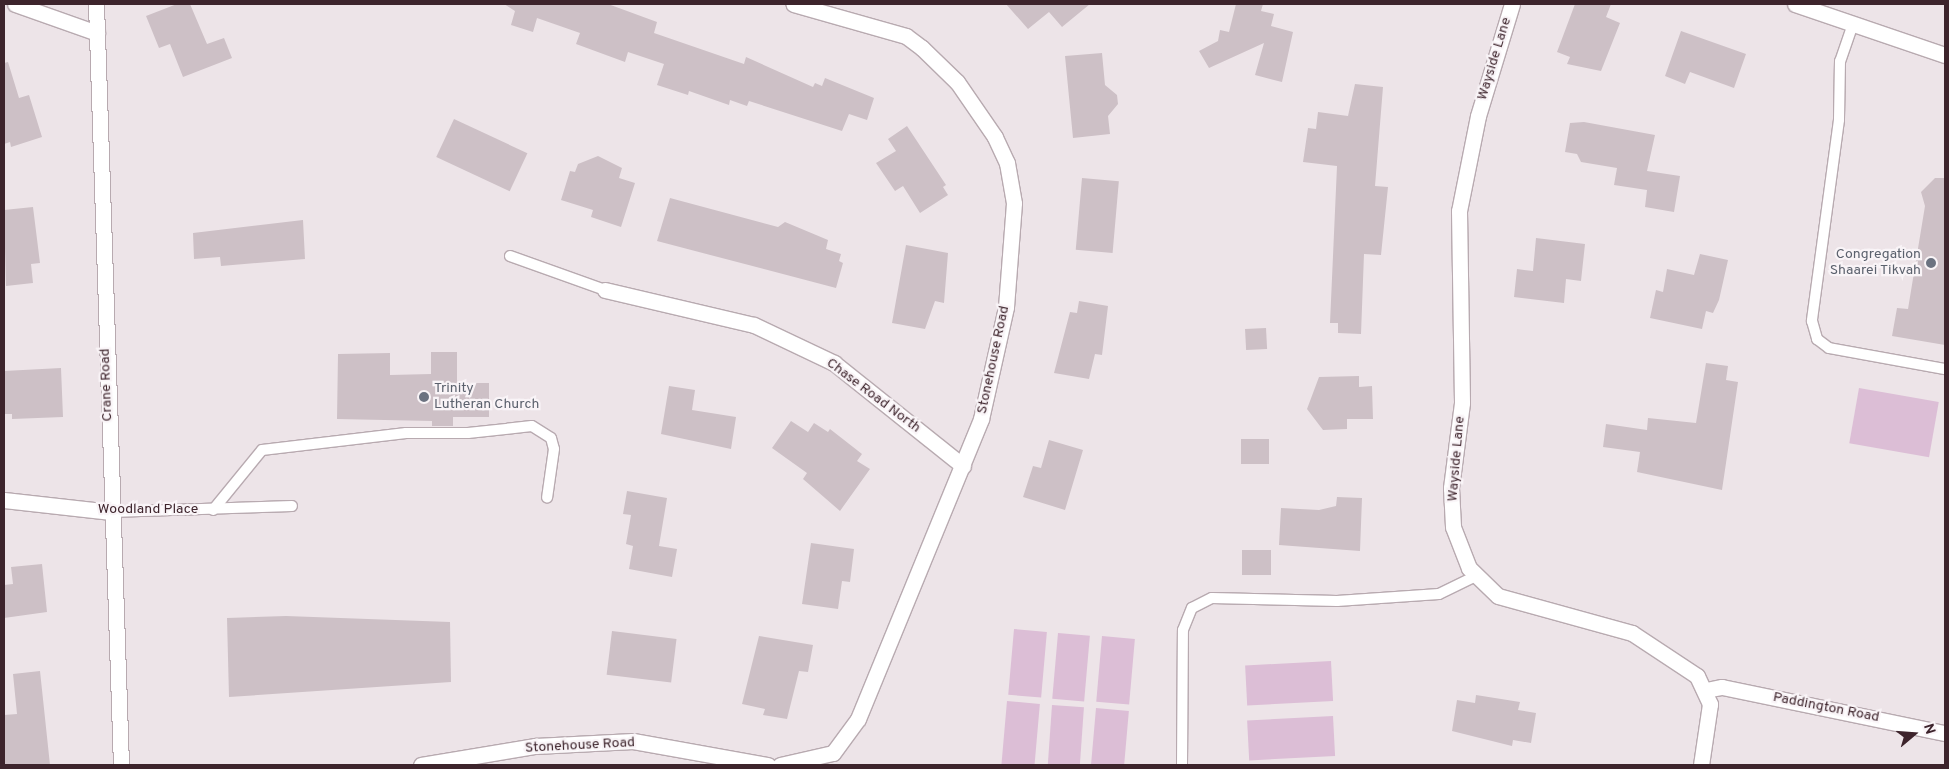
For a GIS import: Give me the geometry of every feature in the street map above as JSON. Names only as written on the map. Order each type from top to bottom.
[{"type":"street","points":[[15,4],[97,34]]},
{"type":"street","name":"Crane Road","points":[[96,4],[111,512],[121,765]]},
{"type":"street","name":"Stonehouse Road","points":[[780,765],[834,753],[858,719],[981,419],[1006,307],[1014,203],[1007,163],[957,82],[922,48],[906,36],[793,4]]},
{"type":"street","name":"Wayside Lane","points":[[1512,4],[1478,116],[1459,211],[1462,403],[1451,488],[1453,527],[1460,552],[1476,576],[1498,596],[1528,608],[1632,634],[1684,666],[1706,690]]},
{"type":"street","points":[[1795,4],[1945,55]]},
{"type":"street","name":"Chase Road North","points":[[605,290],[754,325],[834,363],[963,466]]},
{"type":"street","name":"Woodland Place","points":[[4,500],[111,512]]},
{"type":"street","name":"Paddington Road","points":[[1706,690],[1722,687],[1945,732]]},
{"type":"street","points":[[1701,765],[1710,704],[1706,690]]},
{"type":"street","name":"Stonehouse Road","points":[[421,765],[535,746],[633,740],[768,765]]},
{"type":"lane","points":[[1853,24],[1840,61],[1839,120],[1812,321],[1817,339],[1830,348],[1945,369]]},
{"type":"lane","points":[[510,256],[605,290]]},
{"type":"lane","points":[[213,510],[262,450],[406,433],[468,433],[532,426],[551,438],[554,449],[547,498]]},
{"type":"lane","name":"Woodland Place","points":[[111,512],[292,506]]},
{"type":"lane","points":[[1182,765],[1184,630],[1192,608],[1212,598],[1336,601],[1439,594],[1476,576]]},
{"type":"shaded area","points":[[1859,388],[1939,402],[1929,457],[1849,443]]},
{"type":"shaded area","points":[[1014,629],[1047,632],[1041,698],[1008,695]]},
{"type":"shaded area","points":[[1058,633],[1090,636],[1084,702],[1052,699]]},
{"type":"shaded area","points":[[1102,636],[1135,639],[1129,705],[1096,702]]},
{"type":"shaded area","points":[[1331,661],[1333,701],[1247,705],[1245,666]]},
{"type":"shaded area","points":[[1007,701],[1040,704],[1035,765],[1001,765]]},
{"type":"shaded area","points":[[1052,705],[1084,707],[1080,765],[1048,765]]},
{"type":"shaded area","points":[[1096,708],[1129,711],[1124,765],[1091,765]]},
{"type":"shaded area","points":[[1333,716],[1335,756],[1249,760],[1247,721]]},
{"type":"building","points":[[177,4],[190,4],[207,44],[224,38],[232,58],[183,77],[170,44],[159,48],[146,16]]},
{"type":"building","points":[[504,4],[608,4],[657,22],[654,33],[744,64],[746,57],[813,87],[815,83],[822,86],[825,78],[874,98],[867,120],[849,114],[842,131],[749,101],[747,106],[730,100],[729,105],[689,91],[688,95],[657,85],[664,64],[628,52],[625,62],[576,44],[580,33],[537,18],[533,32],[511,25],[515,11]]},
{"type":"building","points":[[1006,4],[1090,4],[1062,27],[1049,12],[1028,29]]},
{"type":"building","points":[[1236,4],[1263,4],[1261,11],[1274,14],[1271,26],[1293,32],[1282,82],[1255,75],[1264,43],[1209,68],[1199,51],[1218,41],[1220,30],[1229,32]]},
{"type":"building","points":[[1575,4],[1611,4],[1606,17],[1620,23],[1601,71],[1567,64],[1570,57],[1557,52]]},
{"type":"building","points":[[1681,31],[1746,54],[1734,88],[1690,72],[1685,84],[1665,76]]},
{"type":"building","points":[[1102,53],[1105,85],[1117,95],[1118,104],[1108,116],[1110,134],[1073,138],[1065,56]]},
{"type":"building","points":[[8,62],[19,98],[29,95],[42,137],[11,147],[10,142],[4,144],[4,63]]},
{"type":"building","points":[[1355,84],[1383,87],[1375,186],[1388,187],[1381,255],[1364,254],[1361,334],[1338,333],[1338,323],[1330,323],[1337,166],[1303,162],[1308,128],[1316,129],[1318,112],[1348,116]]},
{"type":"building","points":[[454,119],[527,153],[510,191],[436,157]]},
{"type":"building","points":[[1584,122],[1655,135],[1647,171],[1680,176],[1674,212],[1645,207],[1647,190],[1614,185],[1617,168],[1581,162],[1577,154],[1565,152],[1570,123]]},
{"type":"building","points":[[907,126],[946,185],[943,187],[948,195],[920,213],[903,186],[895,191],[876,163],[896,151],[888,139]]},
{"type":"building","points":[[598,156],[622,168],[619,178],[635,183],[621,227],[591,217],[593,210],[561,200],[570,171],[575,172],[578,164]]},
{"type":"building","points":[[1082,178],[1119,181],[1113,253],[1076,250]]},
{"type":"building","name":"Congregation Shaarei Tikvah","points":[[1935,178],[1945,178],[1945,345],[1892,336],[1897,308],[1908,309],[1925,206],[1921,192]]},
{"type":"building","points":[[670,198],[778,227],[785,222],[828,240],[826,249],[841,254],[839,261],[843,263],[836,288],[657,241]]},
{"type":"building","points":[[33,207],[40,263],[31,264],[33,283],[6,286],[4,210]]},
{"type":"building","points":[[303,220],[305,259],[221,266],[220,257],[194,259],[193,233]]},
{"type":"building","points":[[1536,238],[1585,244],[1581,281],[1566,279],[1564,303],[1514,297],[1517,269],[1533,271]]},
{"type":"building","points":[[906,245],[948,253],[944,303],[935,301],[925,329],[892,323]]},
{"type":"building","points":[[1700,254],[1728,260],[1719,300],[1713,313],[1706,311],[1702,329],[1650,318],[1656,290],[1663,292],[1667,269],[1694,275]]},
{"type":"building","points":[[1079,301],[1108,306],[1102,355],[1095,354],[1089,379],[1054,373],[1070,312],[1077,313]]},
{"type":"building","points":[[1266,328],[1267,349],[1246,350],[1245,329]]},
{"type":"building","points":[[431,352],[457,352],[457,383],[489,383],[489,417],[453,417],[453,426],[432,426],[432,421],[337,419],[338,354],[390,353],[390,375],[431,374]]},
{"type":"building","points":[[1706,363],[1728,366],[1726,380],[1738,382],[1722,490],[1637,472],[1640,452],[1603,447],[1606,424],[1647,430],[1648,418],[1696,423]]},
{"type":"building","points":[[61,368],[63,417],[12,419],[12,414],[4,414],[4,371]]},
{"type":"building","points":[[1359,376],[1359,387],[1372,386],[1373,419],[1347,419],[1347,429],[1323,430],[1307,409],[1319,377]]},
{"type":"building","points":[[669,386],[695,390],[692,410],[736,417],[731,449],[661,434]]},
{"type":"building","points":[[791,421],[808,432],[814,423],[828,432],[830,429],[862,454],[857,461],[870,469],[840,511],[803,479],[807,473],[772,448]]},
{"type":"building","points":[[1241,439],[1269,439],[1269,464],[1241,464]]},
{"type":"building","points":[[1049,440],[1083,450],[1065,510],[1023,497],[1033,466],[1041,468]]},
{"type":"building","points":[[627,491],[667,498],[659,546],[677,549],[672,577],[629,569],[633,546],[626,544],[631,515],[623,514]]},
{"type":"building","points":[[1337,497],[1362,498],[1360,551],[1279,545],[1281,508],[1319,510],[1336,506]]},
{"type":"building","points":[[811,543],[854,549],[850,582],[842,581],[838,609],[802,604]]},
{"type":"building","points":[[1242,550],[1271,550],[1271,575],[1242,575]]},
{"type":"building","points":[[42,564],[47,612],[4,618],[4,585],[13,584],[11,567]]},
{"type":"building","points":[[286,616],[450,622],[451,682],[229,697],[227,618]]},
{"type":"building","points":[[612,631],[677,639],[671,683],[607,675]]},
{"type":"building","points":[[759,636],[813,645],[808,672],[799,671],[787,719],[763,715],[765,709],[742,704]]},
{"type":"building","points":[[40,671],[50,765],[4,765],[4,715],[17,714],[13,674]]},
{"type":"building","points":[[1476,695],[1520,702],[1518,710],[1536,713],[1531,743],[1513,740],[1512,746],[1452,731],[1457,700],[1475,703]]},
{"type":"place","name":"Congregation Shaarei Tikvah","points":[[1931,263]]},
{"type":"place","name":"Trinity Lutheran Church","points":[[424,397]]}]
